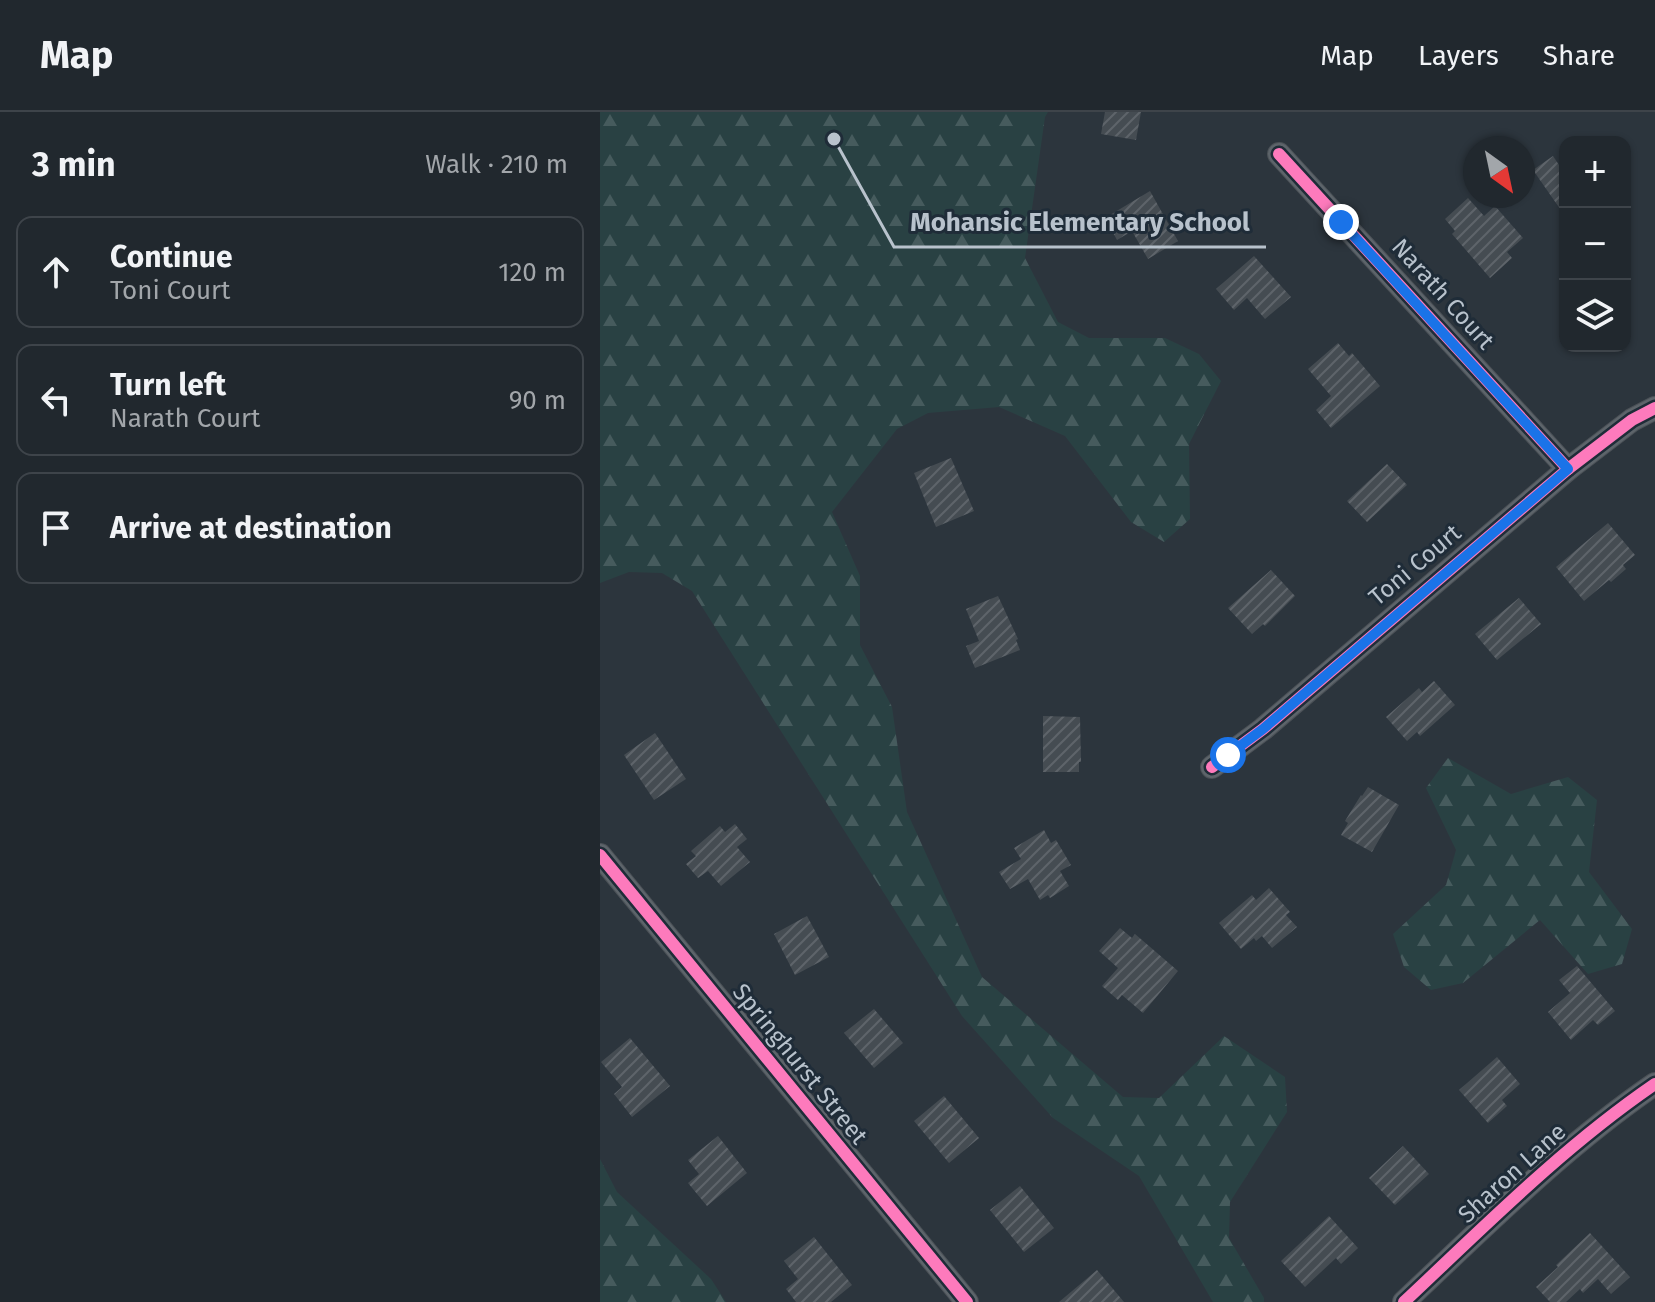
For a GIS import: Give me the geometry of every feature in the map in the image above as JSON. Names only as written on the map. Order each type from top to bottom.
[{"type":"street","name":"Narath Court","points":[[1279,154],[1568,469]]},
{"type":"street","name":"Toni Court","points":[[1212,767],[1263,729],[1568,469],[1632,420],[1655,408]]},
{"type":"street","name":"Springhurst Street","points":[[600,855],[967,1302]]},
{"type":"street","name":"Sharon Lane","points":[[1404,1302],[1545,1171],[1612,1114],[1655,1084]]},
{"type":"green space","points":[[600,112],[1048,112],[1025,258],[1058,322],[1089,338],[1165,338],[1199,354],[1221,381],[1189,444],[1190,519],[1164,542],[1131,522],[1065,436],[999,407],[928,413],[897,429],[832,512],[860,576],[860,645],[892,707],[907,812],[982,977],[1123,1097],[1159,1098],[1224,1036],[1285,1077],[1287,1112],[1230,1202],[1229,1238],[1264,1302],[1213,1302],[1139,1176],[1053,1118],[962,1016],[692,591],[662,573],[629,572],[600,583]]},
{"type":"green space","points":[[1448,758],[1511,794],[1568,777],[1597,800],[1589,872],[1632,929],[1622,964],[1588,974],[1540,920],[1463,983],[1431,990],[1404,967],[1393,934],[1446,885],[1456,850],[1426,788]]},
{"type":"green space","points":[[600,1159],[617,1192],[711,1279],[726,1302],[600,1302]]},
{"type":"building","points":[[1105,112],[1141,112],[1136,140],[1101,134]]},
{"type":"building","points":[[1553,156],[1559,165],[1559,207],[1535,173],[1535,169]]},
{"type":"building","points":[[1150,191],[1178,241],[1148,259],[1132,231],[1117,240],[1105,218]]},
{"type":"building","points":[[1463,203],[1463,208],[1477,208],[1484,216],[1497,208],[1523,238],[1507,252],[1512,258],[1490,278],[1452,234],[1455,231],[1445,219]]},
{"type":"building","points":[[1254,256],[1291,297],[1265,319],[1247,298],[1234,310],[1216,289]]},
{"type":"building","points":[[1338,343],[1349,356],[1352,353],[1380,386],[1331,428],[1316,410],[1331,396],[1308,369]]},
{"type":"building","points":[[951,458],[974,511],[936,527],[914,473]]},
{"type":"building","points":[[1387,464],[1407,485],[1367,522],[1347,501]]},
{"type":"building","points":[[1608,523],[1635,555],[1623,565],[1626,569],[1584,601],[1556,567]]},
{"type":"building","points":[[1271,570],[1295,596],[1265,626],[1263,624],[1252,634],[1228,608]]},
{"type":"building","points":[[998,596],[1020,650],[975,668],[966,646],[979,641],[966,609]]},
{"type":"building","points":[[1519,598],[1541,624],[1497,660],[1475,634]]},
{"type":"building","points":[[1434,681],[1455,705],[1420,736],[1417,732],[1407,741],[1386,717],[1419,688],[1422,692]]},
{"type":"building","points":[[1043,716],[1080,717],[1079,772],[1043,772]]},
{"type":"building","points":[[655,733],[686,779],[654,800],[624,755]]},
{"type":"building","points":[[1368,787],[1399,805],[1372,852],[1341,835],[1348,823],[1345,821]]},
{"type":"building","points":[[735,824],[747,839],[737,847],[750,862],[721,886],[708,871],[698,878],[686,864],[696,856],[691,851],[720,826],[725,832]]},
{"type":"building","points":[[1044,830],[1051,843],[1056,840],[1071,865],[1060,871],[1069,886],[1050,898],[1048,895],[1040,900],[1028,879],[1010,889],[999,872],[1021,859],[1014,848]]},
{"type":"building","points":[[1269,888],[1290,912],[1286,915],[1297,927],[1272,948],[1262,936],[1256,941],[1254,938],[1241,949],[1219,923],[1252,895],[1256,900]]},
{"type":"building","points":[[807,916],[829,957],[795,975],[774,934]]},
{"type":"building","points":[[1120,928],[1132,938],[1135,934],[1178,971],[1143,1013],[1122,995],[1118,1000],[1102,986],[1118,968],[1099,951]]},
{"type":"building","points":[[1577,966],[1615,1011],[1598,1025],[1593,1020],[1571,1040],[1548,1012],[1570,993],[1559,980]]},
{"type":"building","points":[[874,1009],[903,1043],[874,1068],[844,1033]]},
{"type":"building","points":[[630,1038],[670,1086],[632,1117],[614,1094],[622,1087],[601,1062]]},
{"type":"building","points":[[1497,1057],[1520,1084],[1502,1100],[1507,1106],[1488,1123],[1459,1090]]},
{"type":"building","points":[[944,1096],[979,1138],[949,1163],[914,1121]]},
{"type":"building","points":[[718,1136],[747,1173],[707,1206],[688,1183],[699,1174],[688,1160]]},
{"type":"building","points":[[1403,1146],[1429,1174],[1395,1205],[1369,1178]]},
{"type":"building","points":[[1020,1186],[1054,1228],[1024,1252],[990,1210]]},
{"type":"building","points":[[1329,1216],[1358,1248],[1341,1264],[1336,1258],[1305,1287],[1281,1261]]},
{"type":"building","points":[[1590,1233],[1630,1277],[1611,1294],[1598,1279],[1583,1293],[1580,1289],[1566,1302],[1550,1302],[1536,1287]]},
{"type":"building","points":[[814,1237],[852,1285],[831,1302],[796,1302],[786,1289],[798,1279],[784,1261]]},
{"type":"building","points":[[1097,1270],[1124,1302],[1059,1302]]},
{"type":"cycle path","points":[[1279,154],[1568,469]]},
{"type":"cycle path","points":[[1212,767],[1263,729],[1568,469],[1632,420],[1655,408]]},
{"type":"cycle path","points":[[600,855],[967,1302]]},
{"type":"cycle path","points":[[1404,1302],[1588,1134],[1655,1084]]},
{"type":"place","name":"Mohansic Elementary School","points":[[834,139]]},
{"type":"route","points":[[1228,755],[1263,729],[1568,469],[1341,222]]}]
